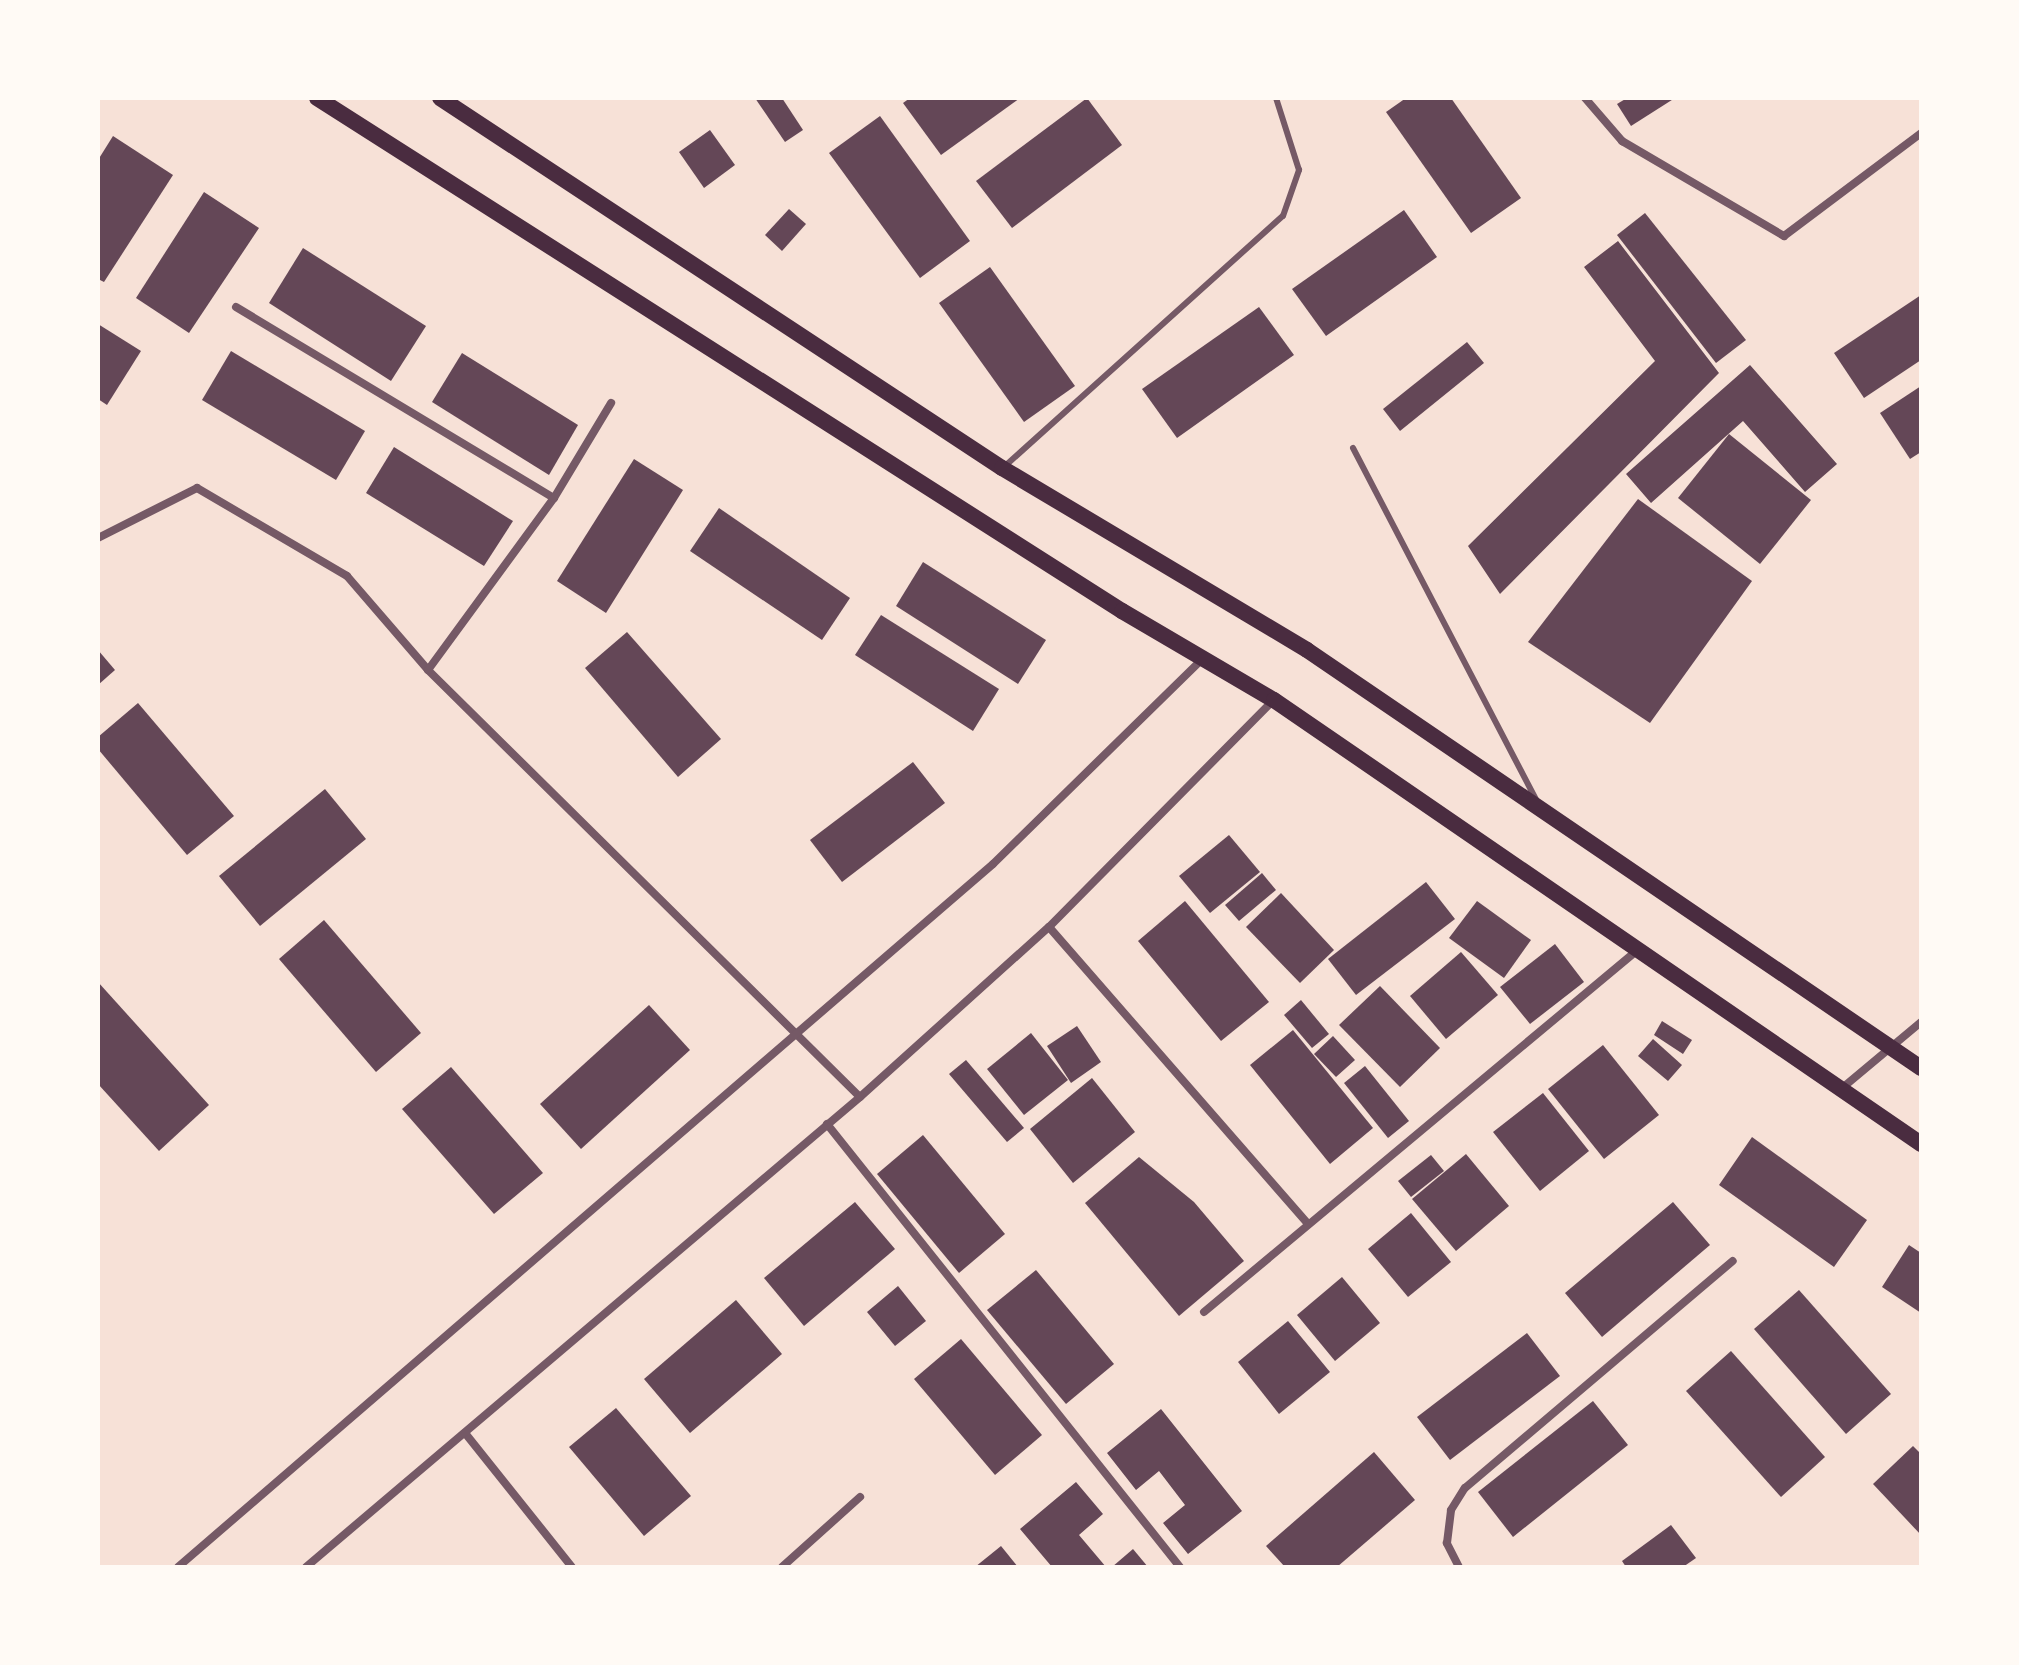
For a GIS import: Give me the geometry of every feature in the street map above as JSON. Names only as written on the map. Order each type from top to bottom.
[{"type":"main road","points":[[317,98],[1202,659],[1274,700],[1634,953],[1921,1144]]},
{"type":"main road","points":[[440,98],[1002,468],[1307,650],[1921,1068]]},
{"type":"street","points":[[1585,98],[1622,141],[1784,236],[1921,133]]},
{"type":"street","points":[[236,307],[554,498]]},
{"type":"street","points":[[428,670],[554,498],[611,403]]},
{"type":"street","points":[[98,538],[197,488],[347,576],[428,670],[860,1097]]},
{"type":"street","points":[[178,1567],[444,1330],[798,1033],[1073,792],[1202,659]]},
{"type":"street","points":[[306,1567],[860,1097],[1049,927],[1274,700]]},
{"type":"street","points":[[1049,927],[1308,1224]]},
{"type":"street","points":[[1204,1312],[1634,953]]},
{"type":"street","points":[[1841,1090],[1921,1022]]},
{"type":"street","points":[[827,1124],[1180,1567]]},
{"type":"street","points":[[1459,1567],[1447,1543],[1451,1510],[1465,1488],[1733,1261]]},
{"type":"street","points":[[465,1433],[572,1567]]},
{"type":"street","points":[[782,1567],[860,1497]]},
{"type":"lane","points":[[1002,468],[1283,216],[1299,170],[1276,98]]},
{"type":"lane","points":[[1353,448],[1541,809]]},
{"type":"building","points":[[755,98],[782,98],[803,130],[785,142]]},
{"type":"building","points":[[910,98],[1020,98],[941,155],[903,103]]},
{"type":"building","points":[[1087,98],[1122,145],[1012,228],[976,181]]},
{"type":"building","points":[[1406,98],[1451,98],[1521,198],[1471,233],[1386,112]]},
{"type":"building","points":[[1627,98],[1675,98],[1631,126],[1617,104]]},
{"type":"building","points":[[880,116],[970,241],[920,278],[829,153]]},
{"type":"building","points":[[710,130],[735,165],[704,188],[679,152]]},
{"type":"building","points":[[113,136],[173,175],[104,282],[98,279],[98,160]]},
{"type":"building","points":[[204,192],[259,228],[189,333],[136,298]]},
{"type":"building","points":[[789,209],[806,224],[782,251],[765,235]]},
{"type":"building","points":[[1404,210],[1437,257],[1326,336],[1292,289]]},
{"type":"building","points":[[1645,213],[1746,340],[1716,363],[1617,235]]},
{"type":"building","points":[[1618,241],[1719,373],[1500,594],[1468,546],[1655,361],[1584,267]]},
{"type":"building","points":[[303,248],[426,326],[391,381],[269,303]]},
{"type":"building","points":[[990,267],[1075,386],[1024,422],[939,303]]},
{"type":"building","points":[[1921,295],[1921,360],[1864,398],[1834,353]]},
{"type":"building","points":[[1259,307],[1294,355],[1177,438],[1142,389]]},
{"type":"building","points":[[98,324],[141,351],[107,405],[98,399]]},
{"type":"building","points":[[1467,342],[1484,363],[1400,431],[1383,409]]},
{"type":"building","points":[[231,351],[365,431],[336,480],[202,400]]},
{"type":"building","points":[[462,353],[578,425],[549,475],[432,402]]},
{"type":"building","points":[[1750,365],[1837,464],[1805,492],[1743,421],[1651,503],[1626,474]]},
{"type":"building","points":[[1921,386],[1921,452],[1910,459],[1880,413]]},
{"type":"building","points":[[1729,434],[1811,500],[1760,564],[1678,498]]},
{"type":"building","points":[[394,447],[513,521],[484,566],[366,493]]},
{"type":"building","points":[[634,459],[683,490],[606,613],[557,581]]},
{"type":"building","points":[[1638,499],[1752,581],[1650,723],[1528,642]]},
{"type":"building","points":[[719,508],[850,598],[822,640],[690,551]]},
{"type":"building","points":[[923,562],[1046,640],[1018,684],[896,606]]},
{"type":"building","points":[[881,615],[999,689],[973,731],[855,655]]},
{"type":"building","points":[[627,632],[721,739],[678,777],[585,668]]},
{"type":"building","points":[[98,650],[115,670],[98,685]]},
{"type":"building","points":[[138,703],[234,816],[187,855],[98,749],[98,737]]},
{"type":"building","points":[[913,762],[945,803],[842,882],[810,840]]},
{"type":"building","points":[[325,789],[366,839],[260,926],[219,876]]},
{"type":"building","points":[[1229,835],[1260,872],[1210,913],[1179,876]]},
{"type":"building","points":[[1262,873],[1276,890],[1239,921],[1225,905]]},
{"type":"building","points":[[1426,882],[1455,919],[1356,995],[1328,959]]},
{"type":"building","points":[[1281,893],[1334,950],[1300,983],[1246,927]]},
{"type":"building","points":[[1185,901],[1269,1002],[1221,1041],[1138,941]]},
{"type":"building","points":[[1477,901],[1531,940],[1504,978],[1449,938]]},
{"type":"building","points":[[324,920],[421,1033],[376,1072],[279,959]]},
{"type":"building","points":[[1555,944],[1584,982],[1530,1024],[1500,987]]},
{"type":"building","points":[[1461,952],[1498,995],[1446,1039],[1410,996]]},
{"type":"building","points":[[98,982],[209,1105],[159,1151],[98,1084]]},
{"type":"building","points":[[1380,986],[1440,1048],[1400,1087],[1339,1025]]},
{"type":"building","points":[[1301,1000],[1329,1034],[1312,1048],[1284,1015]]},
{"type":"building","points":[[649,1005],[690,1050],[581,1149],[540,1104]]},
{"type":"building","points":[[1662,1021],[1692,1040],[1683,1054],[1654,1035]]},
{"type":"building","points":[[1077,1026],[1101,1062],[1071,1083],[1047,1046]]},
{"type":"building","points":[[1293,1030],[1373,1128],[1330,1164],[1250,1065]]},
{"type":"building","points":[[1031,1033],[1068,1080],[1024,1115],[987,1069]]},
{"type":"building","points":[[1333,1036],[1355,1060],[1336,1077],[1314,1054]]},
{"type":"building","points":[[1653,1039],[1682,1065],[1668,1081],[1638,1056]]},
{"type":"building","points":[[1603,1045],[1659,1115],[1604,1159],[1548,1089]]},
{"type":"building","points":[[966,1060],[1024,1128],[1007,1142],[949,1074]]},
{"type":"building","points":[[1365,1066],[1409,1121],[1388,1138],[1344,1083]]},
{"type":"building","points":[[451,1067],[543,1173],[494,1214],[402,1109]]},
{"type":"building","points":[[1092,1078],[1135,1132],[1073,1183],[1030,1129]]},
{"type":"building","points":[[1543,1093],[1589,1151],[1540,1191],[1493,1132]]},
{"type":"building","points":[[923,1135],[1005,1234],[959,1273],[877,1174]]},
{"type":"building","points":[[1752,1137],[1867,1220],[1834,1267],[1719,1185]]},
{"type":"building","points":[[1466,1154],[1509,1206],[1456,1251],[1412,1199]]},
{"type":"building","points":[[1431,1155],[1444,1171],[1411,1197],[1398,1181]]},
{"type":"building","points":[[1139,1157],[1194,1202],[1244,1261],[1179,1316],[1085,1203]]},
{"type":"building","points":[[855,1202],[895,1249],[804,1326],[764,1278]]},
{"type":"building","points":[[1673,1202],[1710,1245],[1602,1337],[1565,1293]]},
{"type":"building","points":[[1411,1213],[1451,1262],[1408,1297],[1368,1249]]},
{"type":"building","points":[[1909,1245],[1921,1253],[1921,1313],[1882,1287]]},
{"type":"building","points":[[1036,1270],[1114,1364],[1066,1404],[987,1310]]},
{"type":"building","points":[[1342,1277],[1380,1323],[1335,1361],[1297,1315]]},
{"type":"building","points":[[898,1286],[926,1321],[895,1346],[867,1312]]},
{"type":"building","points":[[1799,1290],[1891,1394],[1846,1434],[1754,1329]]},
{"type":"building","points":[[736,1300],[782,1354],[690,1433],[644,1379]]},
{"type":"building","points":[[1288,1321],[1330,1372],[1279,1414],[1238,1362]]},
{"type":"building","points":[[1527,1333],[1560,1376],[1450,1460],[1417,1417]]},
{"type":"building","points":[[961,1339],[1042,1435],[995,1475],[914,1379]]},
{"type":"building","points":[[1731,1351],[1825,1457],[1781,1497],[1686,1391]]},
{"type":"building","points":[[1593,1401],[1628,1445],[1513,1537],[1478,1492]]},
{"type":"building","points":[[616,1408],[691,1496],[644,1536],[569,1447]]},
{"type":"building","points":[[1161,1409],[1242,1511],[1188,1554],[1163,1523],[1185,1505],[1159,1471],[1136,1490],[1107,1453]]},
{"type":"building","points":[[1913,1446],[1921,1454],[1921,1535],[1873,1484]]},
{"type":"building","points":[[1374,1452],[1415,1500],[1337,1567],[1285,1567],[1266,1546]]},
{"type":"building","points":[[1076,1482],[1103,1514],[1079,1535],[1106,1567],[1052,1567],[1020,1529]]},
{"type":"building","points":[[1671,1525],[1696,1558],[1683,1567],[1626,1567],[1622,1561]]},
{"type":"building","points":[[1001,1546],[1018,1567],[975,1567]]},
{"type":"building","points":[[1133,1549],[1148,1567],[1112,1567]]}]
